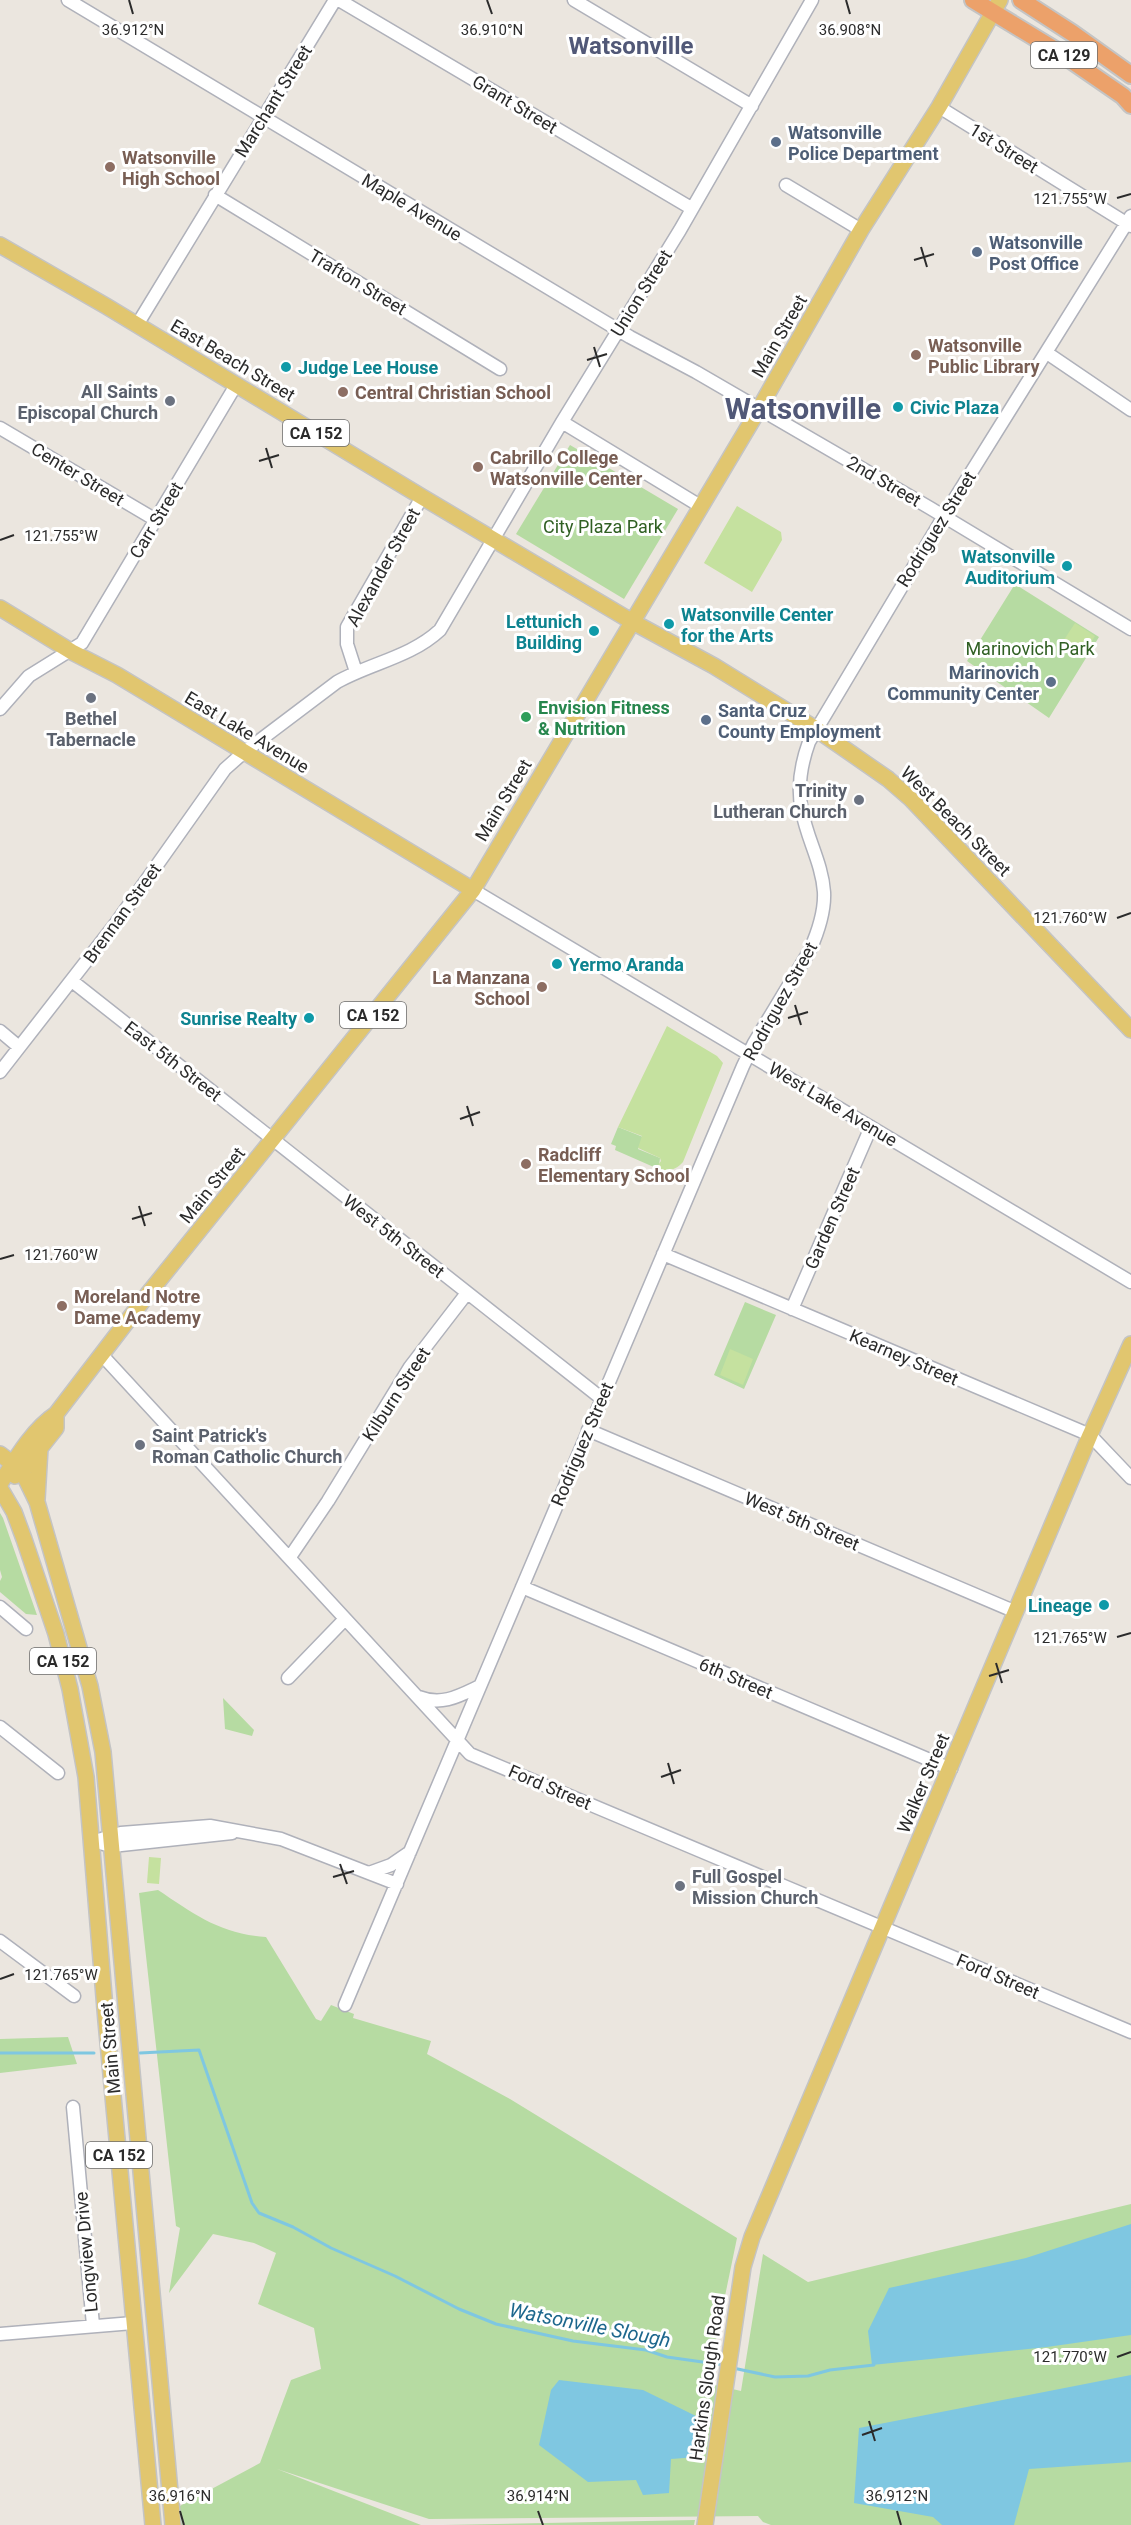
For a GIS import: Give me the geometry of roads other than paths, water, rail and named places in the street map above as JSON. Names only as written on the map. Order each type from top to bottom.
[{"type":"highway","name":"CA 129","points":[[973,0],[997,6],[1123,96],[1131,105]]},
{"type":"highway","name":"CA 129","points":[[1021,0],[1131,75]]},
{"type":"main road","name":"Main Street","points":[[153,2525],[133,2323],[86,1777],[70,1689],[56,1634],[14,1512],[0,1486],[12,1462],[46,1420],[56,1414],[101,1354],[472,890],[759,409],[861,230],[939,107],[997,6]]},
{"type":"main road","name":"East Beach Street","points":[[2,249],[137,325],[632,621]]},
{"type":"main road","name":"East Lake Avenue","points":[[0,608],[117,675],[472,890]]},
{"type":"main road","name":"West Beach Street","points":[[632,621],[714,666],[816,729],[888,779],[911,799],[1131,1030]]},
{"type":"main road","name":"Walker Street","points":[[752,2237],[1090,1435],[1131,1344]]},
{"type":"main road","name":"Main Street","points":[[12,1462],[40,1448],[56,1428],[56,1414]]},
{"type":"main road","points":[[37,1502],[40,1448]]},
{"type":"main road","name":"Main Street","points":[[12,1462],[37,1502],[90,1686],[103,1752],[173,2525]]},
{"type":"main road","name":"Harkins Slough Road","points":[[705,2525],[743,2267],[752,2237]]},
{"type":"main road","points":[[133,2323],[155,2321]]},
{"type":"street","name":"Maple Avenue","points":[[68,0],[619,330],[759,409]]},
{"type":"street","name":"Marchant Street","points":[[137,325],[337,0]]},
{"type":"street","name":"Grant Street","points":[[337,0],[691,208]]},
{"type":"street","points":[[574,0],[752,106]]},
{"type":"street","name":"Union Street","points":[[243,753],[337,682],[423,645],[440,630],[752,106],[812,0]]},
{"type":"street","name":"1st Street","points":[[939,107],[1129,222]]},
{"type":"street","points":[[786,185],[861,230]]},
{"type":"street","name":"Trafton Street","points":[[215,195],[500,369]]},
{"type":"street","name":"Rodriguez Street","points":[[345,2006],[600,1398],[748,1054],[810,950],[821,918],[824,895],[822,876],[802,812],[800,796],[804,757],[816,729],[944,516],[1129,222]]},
{"type":"street","points":[[1047,353],[1131,410]]},
{"type":"street","name":"Carr Street","points":[[0,709],[29,676],[83,642],[236,385]]},
{"type":"street","name":"2nd Street","points":[[759,409],[944,516],[1131,629]]},
{"type":"street","points":[[562,422],[700,506]]},
{"type":"street","name":"Center Street","points":[[0,428],[156,520]]},
{"type":"street","name":"Alexander Street","points":[[356,672],[347,644],[347,627],[422,497]]},
{"type":"street","name":"Brennan Street","points":[[0,1072],[116,923],[225,769],[243,753]]},
{"type":"street","name":"West Lake Avenue","points":[[472,890],[1131,1282]]},
{"type":"street","name":"East 5th Street","points":[[72,981],[273,1140]]},
{"type":"street","points":[[0,1031],[20,1047]]},
{"type":"street","name":"Garden Street","points":[[792,1309],[871,1127]]},
{"type":"street","name":"West 5th Street","points":[[273,1140],[600,1398]]},
{"type":"street","name":"Kearney Street","points":[[663,1254],[1090,1435],[1131,1478]]},
{"type":"street","name":"Kilburn Street","points":[[290,1557],[328,1501],[410,1367],[467,1293]]},
{"type":"street","name":"Ford Street","points":[[101,1354],[470,1754],[1131,2032]]},
{"type":"street","name":"West 5th Street","points":[[588,1430],[1016,1612]]},
{"type":"street","name":"6th Street","points":[[522,1587],[951,1769]]},
{"type":"street","points":[[0,1607],[26,1629]]},
{"type":"street","points":[[288,1678],[345,1619]]},
{"type":"street","points":[[416,1696],[434,1701],[447,1701],[480,1686]]},
{"type":"street","points":[[0,1727],[58,1773]]},
{"type":"street","points":[[92,1842],[187,1826],[210,1826],[281,1839],[397,1884]]},
{"type":"street","points":[[369,1873],[391,1865],[411,1852]]},
{"type":"street","points":[[0,1941],[74,1996]]},
{"type":"street","name":"Longview Drive","points":[[73,2107],[93,2325]]},
{"type":"street","points":[[0,2334],[133,2323]]},
{"type":"water","points":[[1131,2224],[1131,2335],[1047,2347],[872,2365],[868,2331],[889,2288],[1026,2258]]},
{"type":"water","points":[[1131,2375],[1131,2462],[1029,2469],[1014,2525],[942,2525],[933,2517],[854,2503],[859,2428]]},
{"type":"water","points":[[559,2380],[643,2390],[700,2418],[698,2457],[671,2459],[669,2493],[643,2495],[636,2480],[588,2482],[539,2445],[551,2390]]},
{"type":"waterway","name":"Watsonville Slough","points":[[140,2053],[199,2050],[252,2203],[259,2213],[293,2227],[331,2248],[395,2276],[459,2309],[496,2324],[573,2341],[646,2350],[667,2357],[724,2365]]},
{"type":"waterway","name":"Watsonville Slough","points":[[0,2053],[94,2053]]},
{"type":"waterway","name":"Watsonville Slough","points":[[733,2368],[775,2377],[808,2376],[830,2370],[874,2365]]},
{"type":"place","name":"Watsonville Police Department","points":[[776,142]]},
{"type":"place","name":"Watsonville High School","points":[[110,167]]},
{"type":"place","name":"Watsonville Post Office","points":[[977,252]]},
{"type":"place","name":"Watsonville Public Library","points":[[916,355]]},
{"type":"place","name":"Judge Lee House","points":[[286,367]]},
{"type":"place","name":"Central Christian School","points":[[343,392]]},
{"type":"place","name":"All Saints Episcopal Church","points":[[170,401]]},
{"type":"place","name":"Civic Plaza","points":[[898,407]]},
{"type":"place","name":"Cabrillo College Watsonville Center","points":[[478,467]]},
{"type":"place","name":"Watsonville Auditorium","points":[[1067,566]]},
{"type":"place","name":"Watsonville Center for the Arts","points":[[669,624]]},
{"type":"place","name":"Lettunich Building","points":[[594,631]]},
{"type":"place","name":"Marinovich Community Center","points":[[1051,682]]},
{"type":"place","name":"Bethel Tabernacle","points":[[91,698]]},
{"type":"place","name":"Envision Fitness & Nutrition","points":[[526,717]]},
{"type":"place","name":"Santa Cruz County Employment","points":[[706,720]]},
{"type":"place","name":"Trinity Lutheran Church","points":[[859,800]]},
{"type":"place","name":"Yermo Aranda","points":[[557,964]]},
{"type":"place","name":"La Manzana School","points":[[542,987]]},
{"type":"place","name":"Sunrise Realty","points":[[309,1018]]},
{"type":"place","name":"Radcliff Elementary School","points":[[526,1164]]},
{"type":"place","name":"Moreland Notre Dame Academy","points":[[62,1306]]},
{"type":"place","name":"Saint Patrick's Roman Catholic Church","points":[[140,1445]]},
{"type":"place","name":"Lineage","points":[[1104,1605]]},
{"type":"place","name":"Full Gospel Mission Church","points":[[680,1886]]},
{"type":"district","name":"Watsonville","points":[[631,46]]},
{"type":"district","name":"Watsonville","points":[[803,408]]},
{"type":"park label","name":"City Plaza Park","points":[[603,526]]},
{"type":"park label","name":"Marinovich Park","points":[[1030,648]]}]
